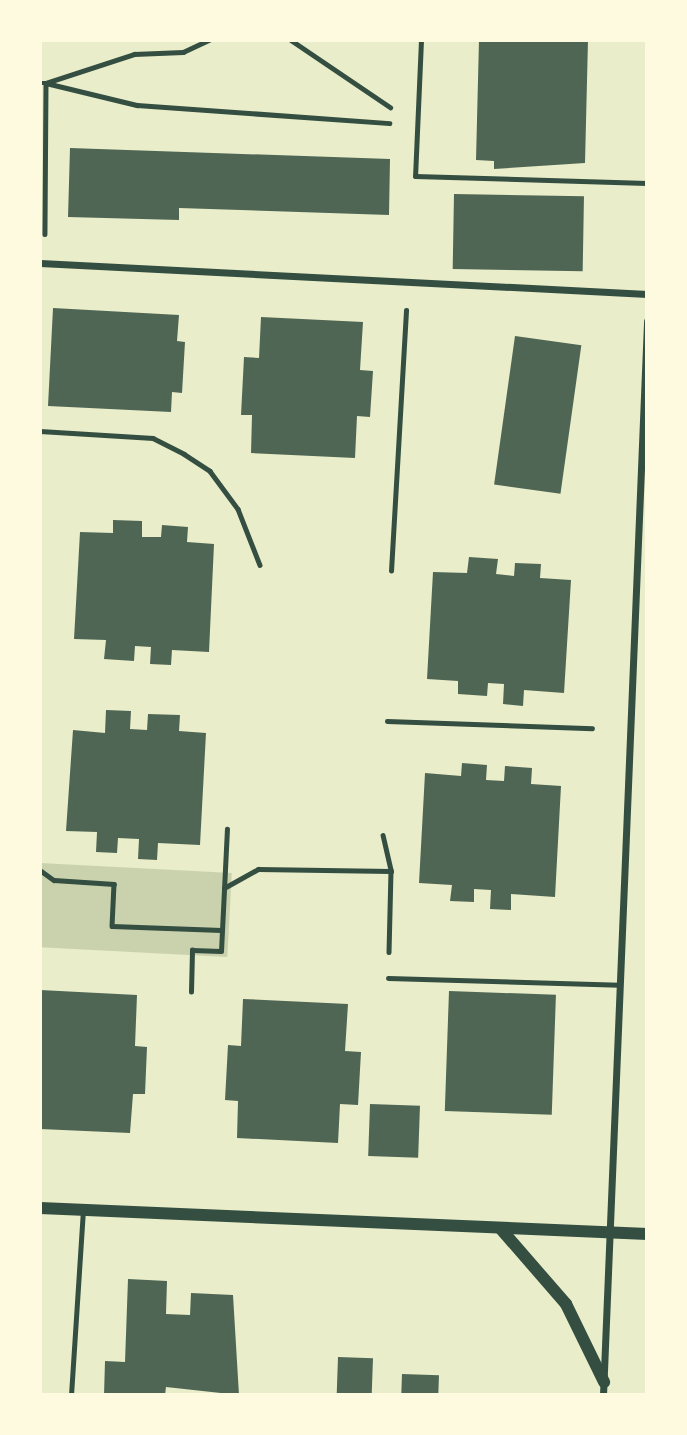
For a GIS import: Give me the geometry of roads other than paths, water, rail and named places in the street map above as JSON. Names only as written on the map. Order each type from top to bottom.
[{"type":"street","points":[[40,263],[647,294]]},
{"type":"street","points":[[603,1388],[647,321]]},
{"type":"street","points":[[40,1208],[647,1234]]},
{"type":"street","points":[[500,1228],[566,1304],[603,1388]]},
{"type":"lane","points":[[421,40],[415,176],[647,183]]},
{"type":"lane","points":[[388,978],[619,985]]},
{"type":"lane","points":[[71,1395],[83,1210]]}]
